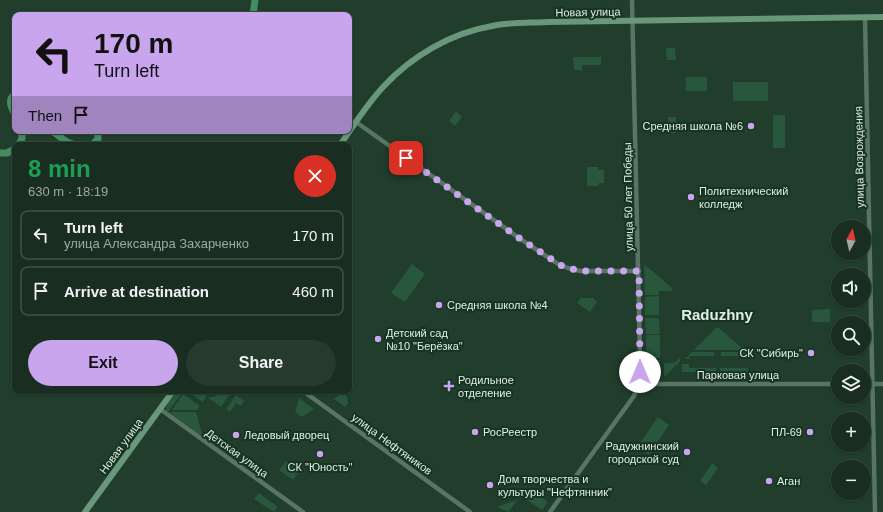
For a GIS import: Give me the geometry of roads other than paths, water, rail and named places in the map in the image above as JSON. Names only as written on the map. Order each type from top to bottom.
[{"type":"street","name":"улица 50 лет Победы","points":[[550,512],[634,396],[639,384],[639,271],[634,21],[632,0]]},
{"type":"street","name":"улица Возрождения","points":[[865,17],[875,512]]},
{"type":"street","name":"Новая улица","points":[[352,128],[379,91],[407,64],[437,45],[466,33],[487,27],[507,24],[883,17]]},
{"type":"street","points":[[356,122],[558,264],[580,271],[639,271]]},
{"type":"street","name":"Парковая улица","points":[[639,384],[831,384]]},
{"type":"street","points":[[873,384],[883,384]]},
{"type":"street","name":"Новая улица","points":[[85,512],[171,394]]},
{"type":"street","name":"улица Нефтяников","points":[[307,394],[470,512]]},
{"type":"street","name":"Детская улица","points":[[160,409],[303,512]]},
{"type":"waterway","points":[[253,12],[255,0]]},
{"type":"waterway","points":[[12,98],[10,101],[12,108]]},
{"type":"waterway","points":[[20,142],[22,134]]},
{"type":"waterway","points":[[56,134],[67,142]]},
{"type":"waterway","points":[[95,142],[98,139],[98,134]]},
{"type":"waterway","points":[[0,153],[7,153],[12,150]]},
{"type":"place","name":"Средняя школа №6","points":[[751,126]]},
{"type":"place","name":"Политехнический колледж","points":[[691,197]]},
{"type":"place","name":"Средняя школа №4","points":[[439,305]]},
{"type":"place","name":"Детский сад №10 \"Берёзка\"","points":[[378,339]]},
{"type":"place","name":"СК \"Сибирь\"","points":[[811,353]]},
{"type":"place","name":"Родильное отделение","points":[[449,386]]},
{"type":"place","name":"РосРеестр","points":[[475,432]]},
{"type":"place","name":"ПЛ-69","points":[[810,432]]},
{"type":"place","name":"Ледовый дворец","points":[[236,435]]},
{"type":"place","name":"Радужнинский городской суд","points":[[687,452]]},
{"type":"place","name":"СК \"Юность\"","points":[[320,454]]},
{"type":"place","name":"Аган","points":[[769,481]]},
{"type":"place","name":"Дом творчества и культуры \"Нефтянник\"","points":[[490,485]]},
{"type":"district","name":"Raduzhny","points":[[717,315]]}]
